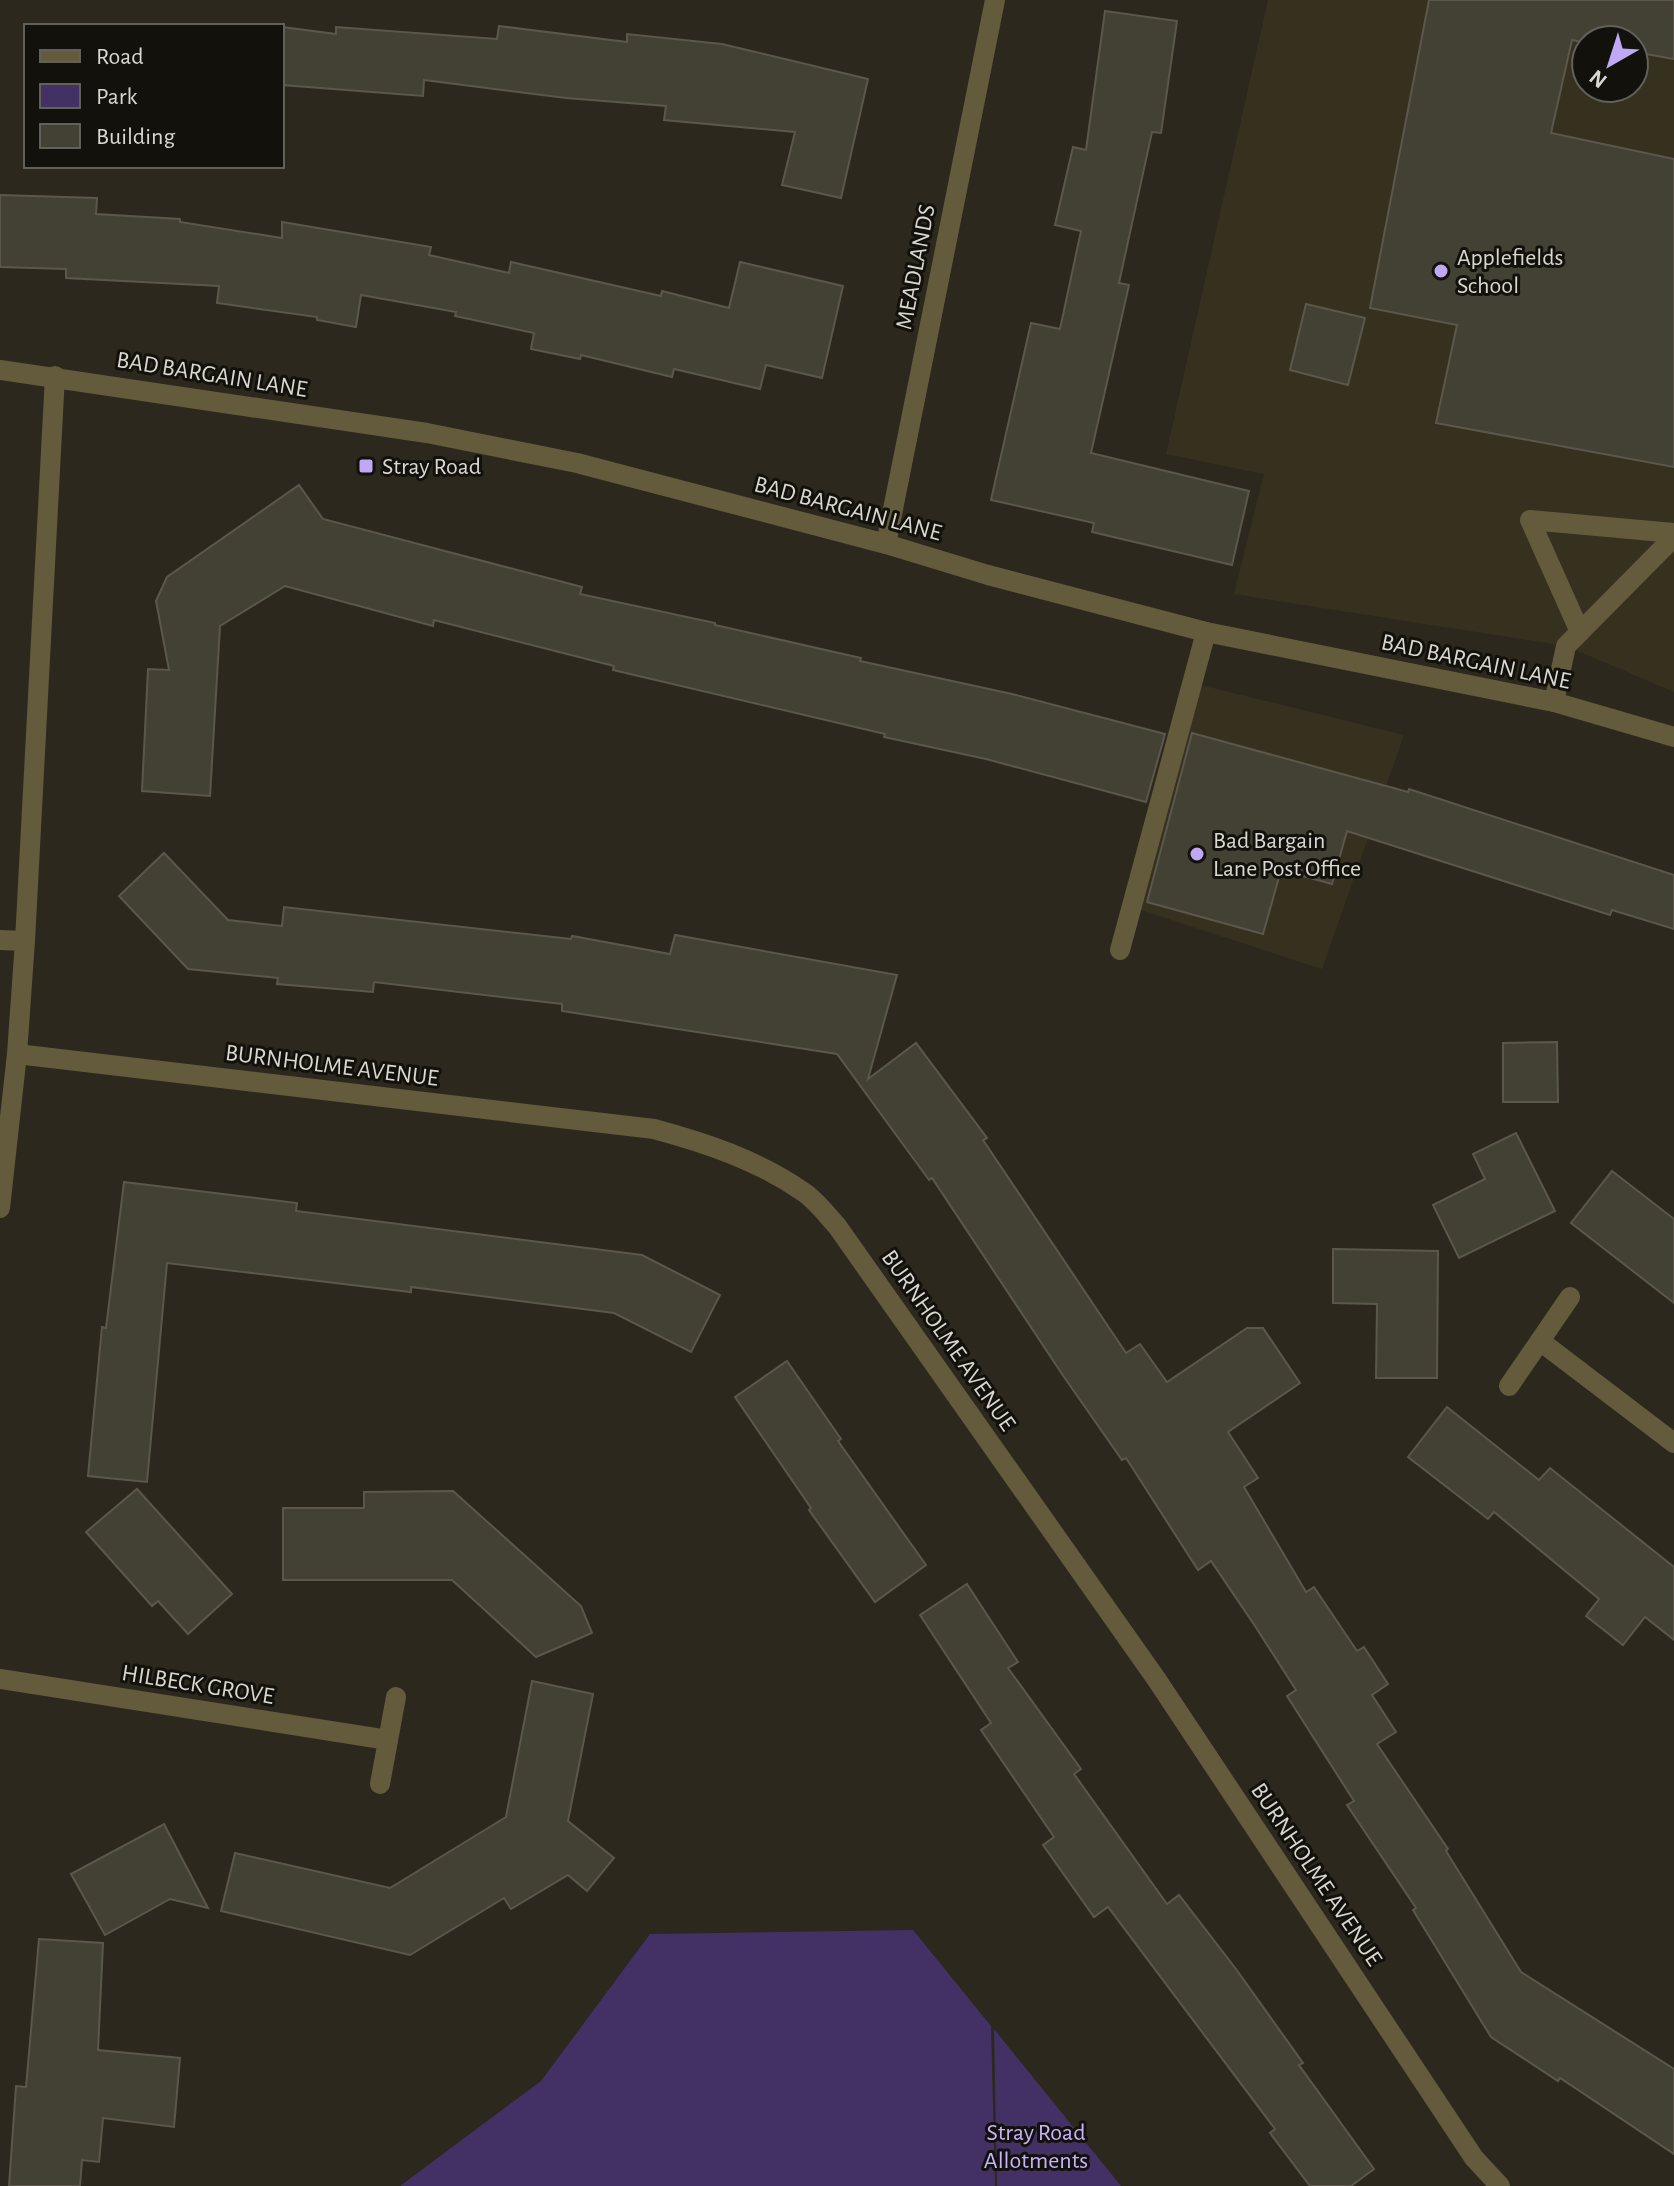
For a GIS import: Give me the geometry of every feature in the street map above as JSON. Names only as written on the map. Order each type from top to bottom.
[{"type":"street","name":"MEADLANDS","points":[[886,544],[995,0]]},
{"type":"street","name":"BAD BARGAIN LANE","points":[[0,370],[427,433],[577,463],[1206,632],[1554,702],[1674,737]]},
{"type":"street","points":[[0,1208],[17,1054],[25,941],[55,376]]},
{"type":"street","points":[[1580,632],[1530,520],[1674,535]]},
{"type":"street","points":[[1554,702],[1566,646],[1674,535]]},
{"type":"street","points":[[1120,950],[1206,632]]},
{"type":"street","points":[[0,940],[25,941]]},
{"type":"street","name":"BURNHOLME AVENUE","points":[[17,1054],[654,1129],[708,1144],[763,1168],[804,1192],[837,1226],[1157,1680],[1474,2158],[1500,2186]]},
{"type":"street","points":[[1509,1386],[1570,1297]]},
{"type":"street","points":[[1540,1341],[1674,1443]]},
{"type":"street","name":"HILBECK GROVE","points":[[0,1679],[388,1740]]},
{"type":"street","points":[[380,1784],[396,1697]]},
{"type":"shaded area","name":"Applefields School","points":[[1268,0],[1674,0],[1674,692],[1566,646],[1234,594],[1264,474],[1166,454]]},
{"type":"shaded area","points":[[1201,685],[1404,735],[1322,969],[1141,910]]},
{"type":"green space","points":[[913,1930],[991,2026],[995,2186],[400,2186],[541,2081],[650,1934]]},
{"type":"green space","name":"Stray Road Allotments","points":[[994,2029],[1121,2186],[997,2186]]},
{"type":"building","points":[[1429,0],[1674,0],[1674,59],[1650,55],[1650,24],[1570,24],[1570,49],[1551,133],[1674,159],[1674,467],[1436,423],[1457,325],[1370,308]]},
{"type":"building","points":[[1105,11],[1177,21],[1161,133],[1152,132],[1119,283],[1129,285],[1091,453],[1249,491],[1232,565],[1092,532],[1094,523],[991,500],[1031,323],[1060,329],[1081,231],[1055,225],[1073,147],[1086,150]]},
{"type":"building","points":[[499,26],[627,42],[627,34],[722,44],[868,79],[841,198],[782,185],[795,132],[664,120],[666,106],[566,98],[424,80],[423,96],[284,85],[284,27],[336,34],[336,27],[497,39]]},
{"type":"building","points":[[0,195],[97,198],[96,214],[180,219],[180,222],[282,238],[282,222],[431,247],[429,255],[509,273],[511,262],[661,296],[662,291],[729,308],[740,262],[843,286],[822,378],[766,365],[760,389],[674,369],[672,377],[581,355],[580,359],[531,349],[534,333],[455,316],[456,312],[361,295],[356,327],[317,320],[317,317],[217,303],[219,286],[66,278],[66,269],[0,267]]},
{"type":"building","points":[[1306,304],[1365,318],[1348,385],[1290,370]]},
{"type":"building","points":[[299,485],[323,519],[582,587],[580,594],[1012,694],[1165,734],[1146,802],[986,759],[613,670],[614,666],[434,620],[433,626],[285,586],[220,626],[210,796],[142,791],[148,669],[169,670],[156,601],[167,577]]},
{"type":"building","points":[[1192,733],[1408,792],[1409,789],[1674,875],[1674,929],[1612,910],[1610,915],[1347,831],[1332,884],[1281,870],[1263,934],[1147,902]]},
{"type":"building","points":[[164,853],[228,920],[282,926],[284,907],[571,939],[572,936],[670,954],[675,935],[897,975],[868,1079],[916,1043],[987,1138],[983,1140],[1126,1353],[1140,1344],[1167,1382],[1247,1328],[1263,1328],[1300,1383],[1228,1432],[1258,1478],[1244,1487],[1306,1592],[1314,1587],[1357,1651],[1364,1647],[1388,1684],[1372,1695],[1396,1732],[1377,1744],[1448,1849],[1446,1851],[1521,1972],[1674,2069],[1674,2154],[1560,2078],[1558,2081],[1491,2037],[1413,1910],[1416,1908],[1347,1805],[1354,1801],[1287,1696],[1296,1690],[1255,1626],[1211,1561],[1198,1570],[1126,1458],[1122,1460],[1064,1377],[932,1178],[929,1180],[837,1054],[562,1011],[562,1004],[374,982],[373,992],[277,984],[278,978],[188,969],[119,896]]},
{"type":"building","points":[[1557,1042],[1558,1102],[1503,1102],[1503,1043]]},
{"type":"building","points":[[1516,1133],[1555,1211],[1459,1258],[1433,1205],[1485,1179],[1473,1154]]},
{"type":"building","points":[[1612,1171],[1674,1219],[1674,1303],[1571,1223]]},
{"type":"building","points":[[124,1182],[297,1203],[296,1211],[642,1255],[720,1295],[691,1352],[614,1313],[411,1287],[411,1292],[167,1263],[147,1482],[88,1476],[102,1327],[106,1328]]},
{"type":"building","points":[[1333,1249],[1438,1251],[1437,1378],[1376,1378],[1377,1304],[1333,1303]]},
{"type":"building","points":[[787,1361],[841,1439],[838,1441],[926,1565],[875,1602],[809,1510],[811,1508],[735,1397]]},
{"type":"building","points":[[1447,1407],[1539,1480],[1550,1468],[1674,1567],[1674,1640],[1645,1617],[1623,1645],[1586,1616],[1599,1599],[1494,1512],[1488,1519],[1408,1457]]},
{"type":"building","points":[[137,1489],[232,1594],[188,1634],[158,1601],[152,1606],[86,1532]]},
{"type":"building","points":[[453,1491],[581,1606],[592,1633],[536,1657],[452,1580],[283,1580],[283,1508],[364,1508],[364,1492]]},
{"type":"building","points":[[967,1584],[1018,1662],[1008,1668],[1081,1769],[1074,1774],[1167,1904],[1179,1895],[1236,1969],[1303,2063],[1299,2065],[1374,2169],[1351,2186],[1310,2186],[1270,2133],[1275,2129],[1108,1907],[1094,1917],[1043,1845],[1054,1837],[981,1730],[991,1723],[920,1615]]},
{"type":"building","points":[[532,1681],[593,1694],[568,1821],[614,1858],[587,1891],[568,1875],[511,1909],[504,1898],[410,1955],[221,1911],[235,1853],[390,1888],[506,1817]]},
{"type":"building","points":[[164,1824],[208,1908],[170,1899],[105,1935],[71,1874]]},
{"type":"building","points":[[39,1939],[103,1943],[98,2050],[180,2058],[174,2127],[103,2118],[99,2162],[82,2160],[80,2186],[9,2186],[16,2086],[26,2087]]},
{"type":"place","name":"Applefields School","points":[[1441,271]]},
{"type":"place","name":"Stray Road","points":[[366,466]]},
{"type":"place","name":"Bad Bargain Lane Post Office","points":[[1197,854]]}]
